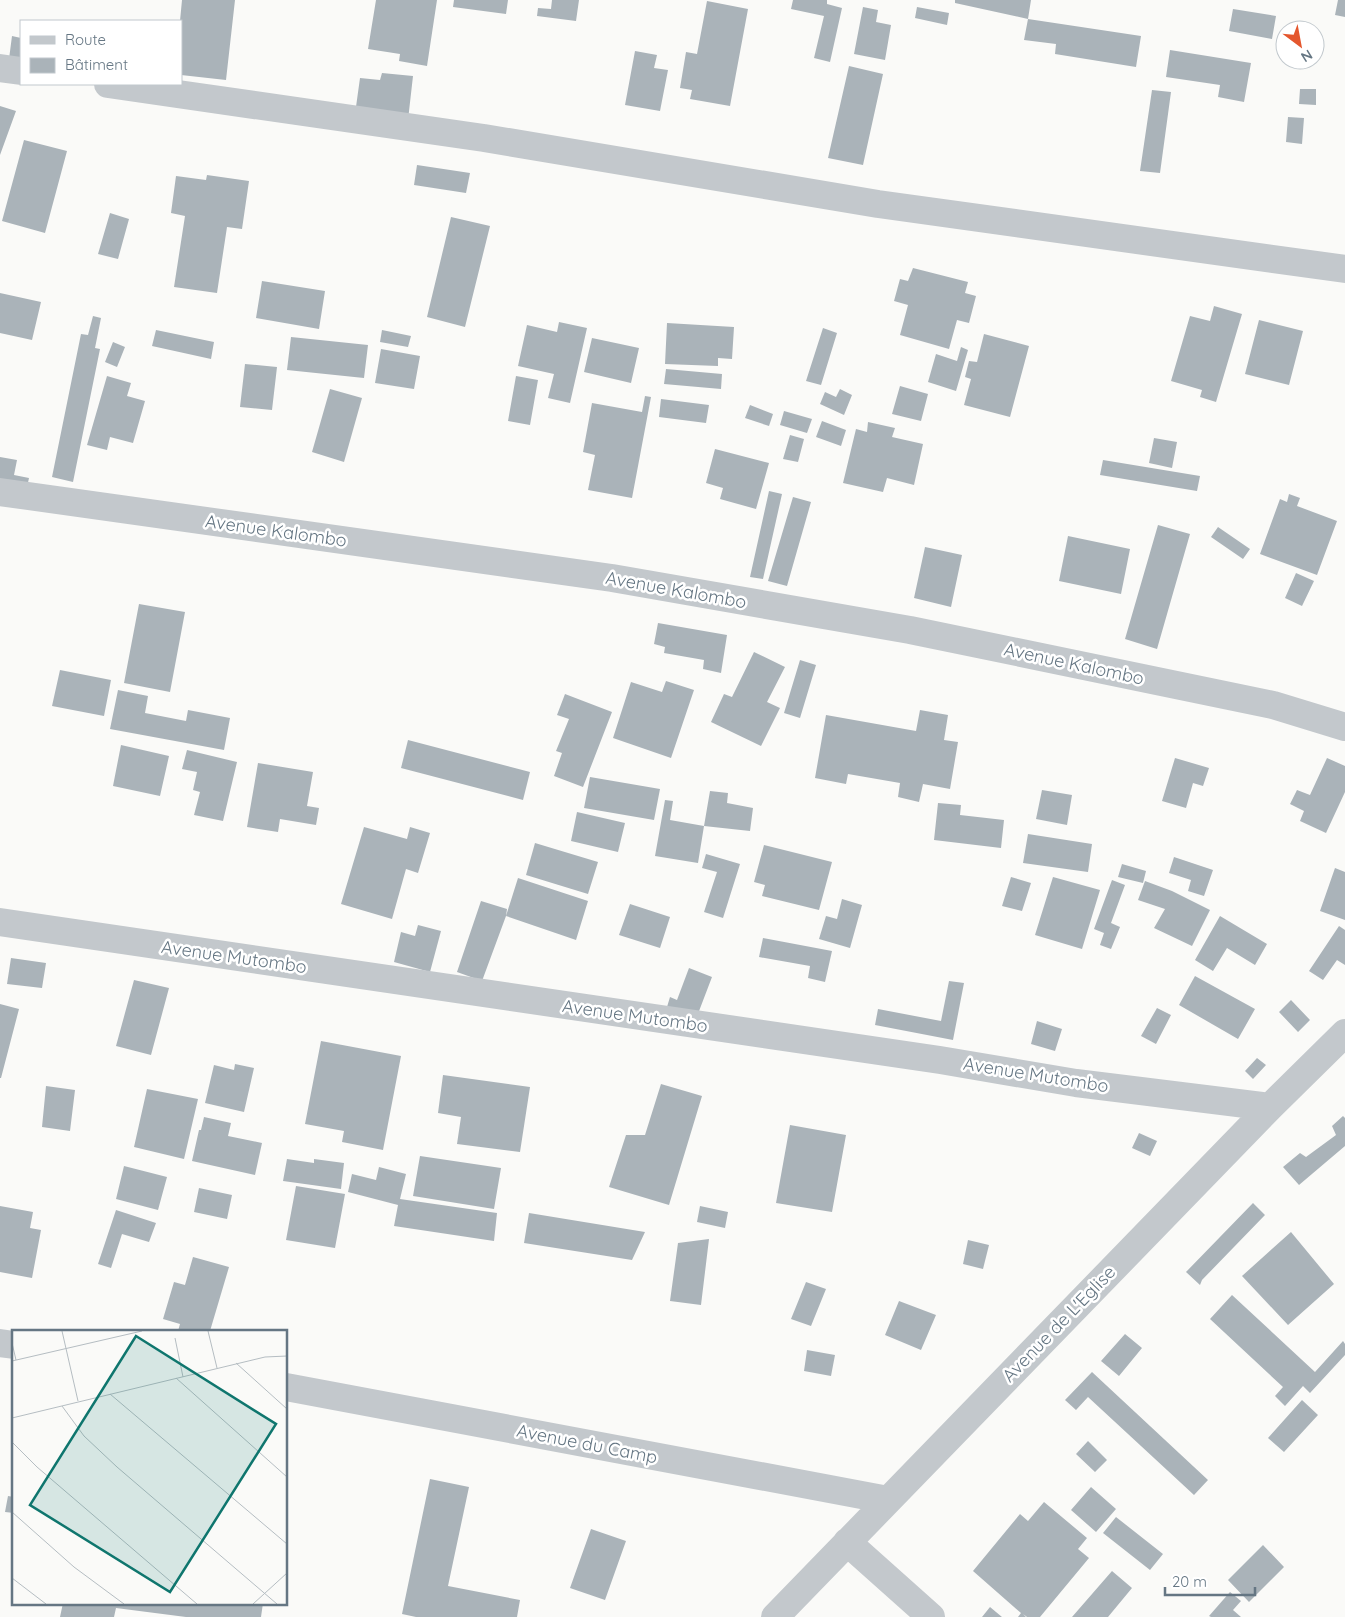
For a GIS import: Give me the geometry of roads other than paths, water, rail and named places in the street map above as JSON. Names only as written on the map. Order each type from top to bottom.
[{"type":"street","points":[[0,68],[20,71]]},
{"type":"street","points":[[115,85],[484,138],[878,204],[1345,269]]},
{"type":"street","name":"Avenue Kalombo","points":[[0,492],[612,578],[891,627],[1273,705],[1345,727]]},
{"type":"street","name":"Avenue Mutombo","points":[[0,922],[940,1060],[1076,1083],[1270,1107]]},
{"type":"street","name":"Avenue de L'Eglise","points":[[774,1617],[1270,1107],[1345,1033]]},
{"type":"street","name":"Avenue du Camp","points":[[288,1387],[888,1500]]},
{"type":"street","points":[[847,1542],[931,1617]]}]
